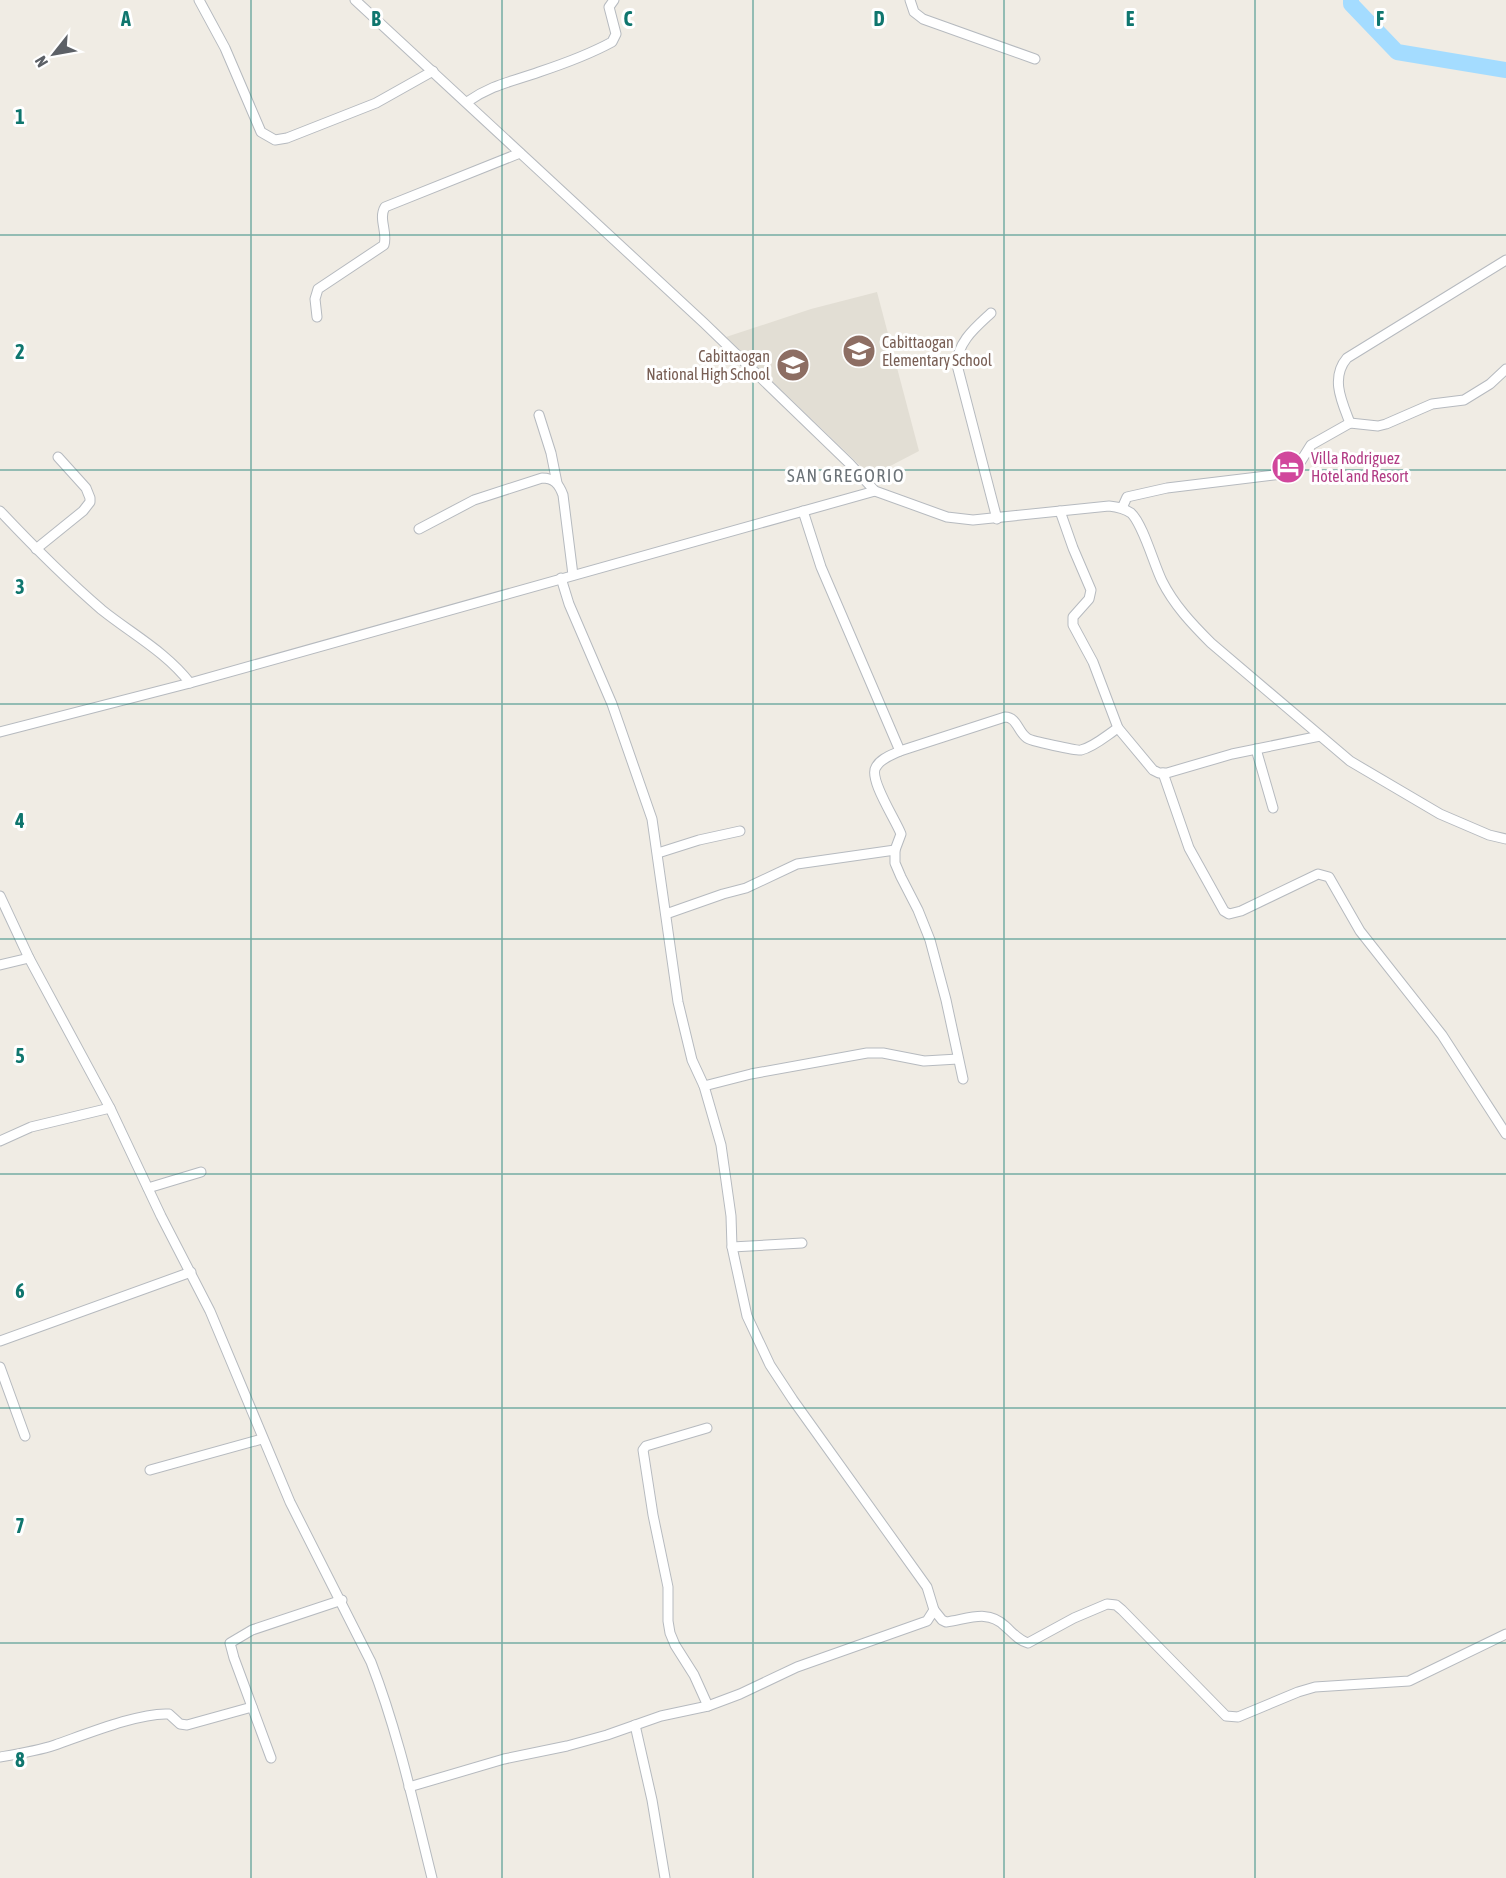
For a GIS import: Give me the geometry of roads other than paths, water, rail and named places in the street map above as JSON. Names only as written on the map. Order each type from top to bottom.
[{"type":"street","points":[[199,0],[225,48],[258,127],[269,138],[280,140],[287,138],[376,103],[434,71]]},
{"type":"street","points":[[355,0],[705,323],[875,491],[947,517],[973,520],[1109,506],[1122,508],[1133,516],[1162,582],[1193,626],[1320,736],[1350,761],[1428,808],[1489,835],[1506,839]]},
{"type":"street","points":[[467,102],[497,84],[538,72],[612,42],[616,34],[609,8],[614,0]]},
{"type":"street","points":[[910,0],[914,12],[923,19],[1035,59]]},
{"type":"street","points":[[317,317],[315,299],[318,289],[384,245],[386,239],[381,214],[385,207],[520,153]]},
{"type":"street","points":[[1350,423],[1339,393],[1338,381],[1338,371],[1347,358],[1506,260]]},
{"type":"street","points":[[991,313],[962,344],[958,351],[957,365],[997,519]]},
{"type":"street","points":[[1122,508],[1126,497],[1135,494],[1290,473],[1296,469],[1311,445],[1350,423],[1378,426],[1432,404],[1464,400],[1490,384],[1506,369]]},
{"type":"street","points":[[539,415],[562,495],[573,575]]},
{"type":"street","points":[[36,549],[83,511],[90,502],[86,488],[58,457]]},
{"type":"street","points":[[418,529],[474,500],[542,478],[557,483]]},
{"type":"street","points":[[0,732],[190,683],[875,491]]},
{"type":"street","points":[[0,511],[36,549],[104,611],[164,656],[190,683]]},
{"type":"street","points":[[803,511],[821,567],[900,751]]},
{"type":"street","points":[[1060,511],[1091,590],[1089,598],[1073,617],[1073,626],[1093,662],[1118,728],[1153,770],[1163,773],[1256,749],[1320,736]]},
{"type":"street","points":[[561,578],[602,678],[652,819],[682,1023],[692,1060],[704,1086],[721,1146],[731,1216],[732,1247],[747,1316],[771,1365],[793,1400],[927,1587],[934,1610],[942,1620],[946,1622],[989,1616],[997,1618],[1016,1637],[1028,1643],[1074,1618],[1107,1604],[1113,1604],[1122,1610],[1226,1716],[1230,1717],[1244,1714],[1315,1687],[1409,1681],[1506,1634]]},
{"type":"street","points":[[963,1079],[930,940],[918,910],[900,878],[896,864],[895,850],[901,834],[877,784],[874,772],[880,762],[900,751],[1005,717],[1014,721],[1031,741],[1076,750],[1086,748],[1118,728]]},
{"type":"street","points":[[1256,749],[1273,808]]},
{"type":"street","points":[[1163,773],[1185,841],[1224,911],[1229,914],[1241,911],[1318,874],[1329,877],[1360,931],[1442,1035],[1506,1134]]},
{"type":"street","points":[[658,853],[699,840],[740,831]]},
{"type":"street","points":[[666,914],[746,888],[797,864],[895,850]]},
{"type":"street","points":[[0,896],[29,958],[110,1108],[191,1272],[229,1355],[290,1502],[342,1600],[371,1662],[381,1687],[432,1878]]},
{"type":"street","points":[[0,965],[29,958]]},
{"type":"street","points":[[704,1086],[751,1074],[867,1053],[924,1061],[958,1059]]},
{"type":"street","points":[[0,1141],[31,1126],[110,1108]]},
{"type":"street","points":[[148,1188],[201,1172]]},
{"type":"street","points":[[732,1247],[802,1242]]},
{"type":"street","points":[[0,1341],[191,1272]]},
{"type":"street","points":[[0,1367],[25,1436]]},
{"type":"street","points":[[707,1428],[646,1446],[643,1450],[653,1515],[668,1587],[670,1633],[694,1675],[708,1706]]},
{"type":"street","points":[[150,1470],[262,1439]]},
{"type":"street","points":[[271,1758],[230,1643],[252,1630],[342,1600]]},
{"type":"street","points":[[409,1787],[504,1759],[567,1746],[687,1710],[708,1706],[740,1694],[797,1667],[927,1621],[934,1610]]},
{"type":"street","points":[[0,1757],[45,1748],[163,1713],[169,1714],[180,1724],[187,1725],[252,1707]]},
{"type":"street","points":[[635,1725],[652,1800],[665,1878]]},
{"type":"waterway","points":[[1351,0],[1351,4],[1397,52],[1506,70]]},
{"type":"place","name":"Cabittaogan Elementary School","points":[[859,351]]},
{"type":"place","name":"Cabittaogan National High School","points":[[793,365]]},
{"type":"place","name":"Villa Rodriguez Hotel and Resort","points":[[1288,467]]},
{"type":"district","name":"SAN GREGORIO","points":[[846,476]]}]
